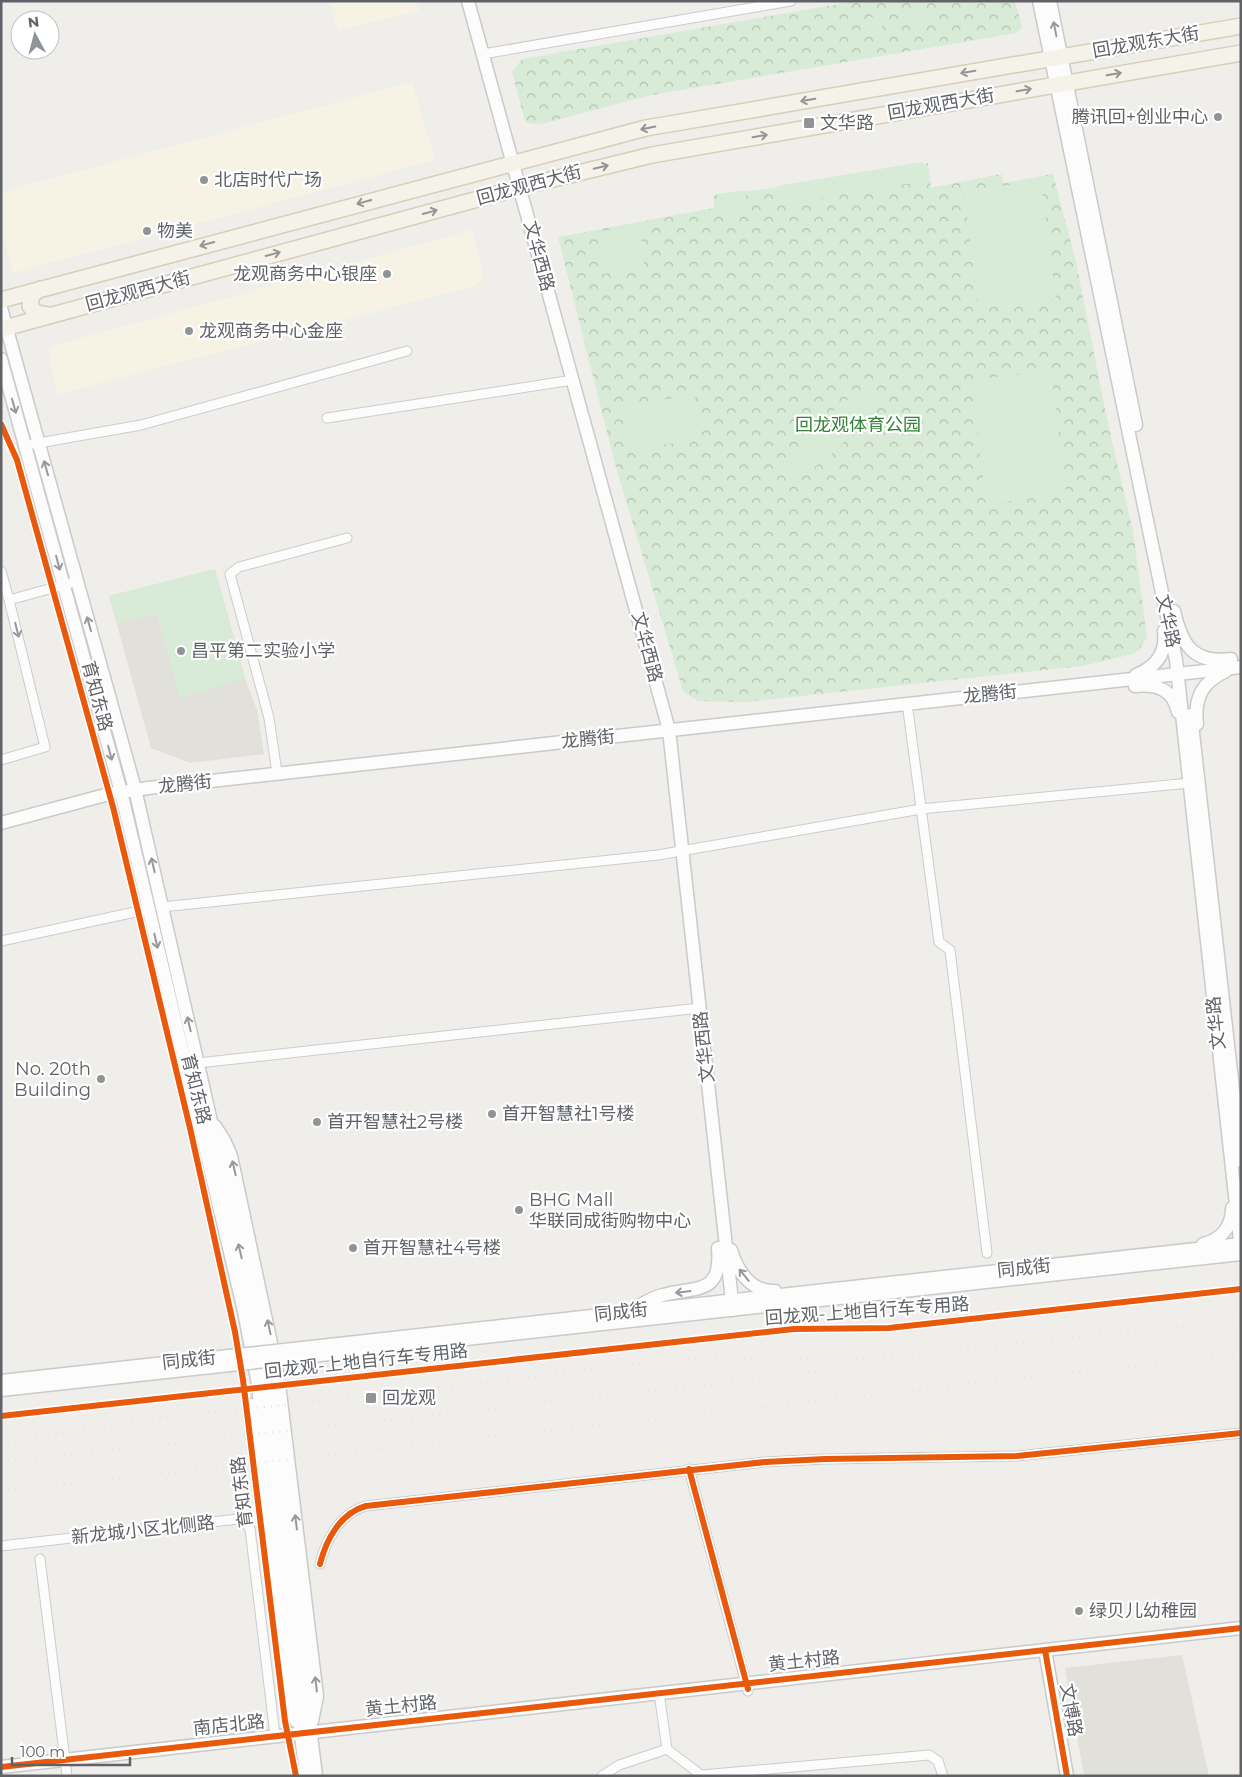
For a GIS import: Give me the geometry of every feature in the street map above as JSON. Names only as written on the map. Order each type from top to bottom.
[{"type":"main road","name":"文华西路","points":[[468,1],[669,730],[732,1305]]},
{"type":"main road","name":"文华路","points":[[1039,1],[1056,57]]},
{"type":"main road","name":"文华路","points":[[1050,1],[1061,84],[1154,555],[1182,673]]},
{"type":"main road","name":"回龙观东大街","points":[[1056,57],[1241,26]]},
{"type":"main road","name":"回龙观东大街","points":[[1061,84],[1241,52]]},
{"type":"main road","name":"回龙观西大街","points":[[1,300],[646,128],[1056,57]]},
{"type":"main road","name":"文华路","points":[[1061,84],[1174,612],[1194,782],[1241,1250]]},
{"type":"main road","name":"回龙观西大街","points":[[4,328],[519,187],[687,148],[1061,84]]},
{"type":"main road","points":[[40,289],[32,295],[30,306],[36,313],[48,315]]},
{"type":"main road","name":"育知东路","points":[[1,308],[4,328],[39,443],[136,789],[198,1063],[203,1114]]},
{"type":"main road","name":"育知东路","points":[[1,359],[121,792],[264,1362],[306,1736],[306,1776]]},
{"type":"main road","points":[[1099,682],[1130,677],[1145,671],[1157,662],[1163,653],[1165,638],[1154,555]]},
{"type":"main road","points":[[1174,612],[1184,639],[1197,655],[1214,661],[1241,658]]},
{"type":"main road","points":[[1194,782],[1199,747],[1196,716],[1198,697],[1203,687],[1213,678],[1241,667]]},
{"type":"main road","name":"龙腾街","points":[[1,823],[136,789],[1241,667]]},
{"type":"main road","points":[[1075,685],[1122,687],[1148,685],[1166,690],[1176,706],[1182,750],[1194,782]]},
{"type":"main road","name":"文华路","points":[[1194,782],[1241,1160]]},
{"type":"main road","points":[[203,1114],[201,1162],[246,1364],[287,1698],[306,1736]]},
{"type":"main road","points":[[1130,1256],[1172,1247],[1209,1242],[1223,1234],[1230,1222],[1232,1210],[1226,1154],[1227,1125]]},
{"type":"main road","points":[[616,1313],[634,1308],[662,1295],[697,1290],[710,1282],[719,1262],[720,1195]]},
{"type":"main road","points":[[723,1223],[738,1268],[752,1284],[762,1290],[771,1292],[821,1286],[857,1286]]},
{"type":"main road","name":"同成街","points":[[293,1353],[616,1313],[732,1305],[857,1286],[1240,1244]]},
{"type":"main road","name":"同成街","points":[[1,1381],[230,1360],[732,1305],[1241,1254]]},
{"type":"main road","name":"同成街","points":[[1,1390],[230,1360]]},
{"type":"main road","name":"黄土村路","points":[[1046,1654],[1241,1628]]},
{"type":"main road","name":"黄土村路","points":[[306,1736],[1046,1654],[1241,1636]]},
{"type":"main road","name":"文博路","points":[[1046,1654],[1067,1776]]},
{"type":"main road","name":"南店北路","points":[[1,1767],[66,1767],[275,1735],[306,1736]]},
{"type":"main road","name":"育知东路","points":[[306,1736],[316,1776]]},
{"type":"main road","name":"南店北路","points":[[1,1775],[306,1736]]},
{"type":"street","points":[[482,54],[747,5],[791,1]]},
{"type":"street","points":[[25,446],[141,424],[407,351]]},
{"type":"street","points":[[327,418],[573,380]]},
{"type":"street","points":[[277,773],[269,718],[230,574],[239,567],[347,538]]},
{"type":"street","points":[[1,571],[10,600],[45,747],[1,760]]},
{"type":"street","points":[[10,600],[78,581]]},
{"type":"street","points":[[907,704],[938,942],[950,950],[987,1253]]},
{"type":"street","points":[[162,907],[683,850],[921,809],[1194,782]]},
{"type":"street","points":[[1,941],[149,909]]},
{"type":"street","points":[[198,1063],[700,1008]]},
{"type":"street","points":[[320,1564],[324,1549],[332,1533],[350,1514],[360,1508],[689,1469],[825,1458],[1016,1456],[1241,1433]]},
{"type":"street","points":[[689,1469],[747,1687]]},
{"type":"street","name":"新龙城小区北侧路","points":[[1,1546],[238,1519],[244,1520],[250,1529],[275,1735]]},
{"type":"street","points":[[40,1559],[66,1767]]},
{"type":"street","points":[[660,1697],[667,1749],[701,1775],[929,1755],[938,1761],[943,1776]]},
{"type":"street","points":[[602,1776],[619,1765],[667,1749]]},
{"type":"shaded area","points":[[330,1],[416,1],[419,11],[338,31]]},
{"type":"shaded area","points":[[412,82],[435,160],[13,273],[1,228],[1,192]]},
{"type":"shaded area","points":[[472,230],[484,280],[468,288],[58,394],[49,356],[52,346]]},
{"type":"shaded area","name":"昌平第二实验小学","points":[[215,569],[245,678],[257,710],[264,754],[190,763],[151,748],[109,596]]},
{"type":"shaded area","points":[[1182,1655],[1209,1776],[1084,1776],[1065,1668]]},
{"type":"green space","points":[[856,1],[1015,1],[1022,27],[1016,33],[652,95],[541,124],[531,124],[525,121],[512,72],[522,59]]},
{"type":"green space","points":[[921,4],[928,18],[912,25],[905,11]]},
{"type":"green space","points":[[869,16],[884,22],[878,36],[863,31]]},
{"type":"green space","points":[[922,162],[925,181],[780,205],[777,186]]},
{"type":"green space","name":"回龙观体育公园","points":[[928,163],[931,188],[1001,174],[1004,183],[1053,174],[1076,262],[1107,419],[1133,531],[1147,637],[1139,650],[1133,654],[1082,666],[746,702],[698,701],[683,691],[615,464],[558,237],[714,208],[714,195],[784,187]]},
{"type":"green space","points":[[1041,181],[1056,299],[979,309],[964,191]]},
{"type":"green space","points":[[745,190],[748,211],[719,214],[717,194]]},
{"type":"green space","points":[[640,227],[645,269],[604,274],[600,231]]},
{"type":"green space","points":[[1051,371],[1066,494],[986,504],[971,380]]},
{"type":"green space","points":[[876,392],[877,397],[847,438],[822,462],[808,470],[792,474],[775,473],[781,462],[790,462],[812,449],[837,405],[851,398]]},
{"type":"green space","points":[[695,396],[700,440],[627,449],[622,404]]},
{"type":"green space","points":[[215,569],[245,678],[180,698],[157,614],[117,623],[109,596]]},
{"type":"railway","points":[[1,1446],[108,1424],[468,1385],[669,1360],[722,1358],[835,1360],[893,1357],[1241,1319]]},
{"type":"railway","points":[[1,1491],[1241,1354]]},
{"type":"railway","points":[[1,1462],[680,1388],[853,1366]]},
{"type":"cycle path","points":[[1,424],[17,460],[113,807],[190,1128],[235,1332],[243,1380],[285,1721],[296,1776]]},
{"type":"cycle path","name":"回龙观-上地自行车专用路","points":[[1,1416],[794,1329],[889,1328],[1241,1289]]},
{"type":"cycle path","points":[[320,1564],[330,1537],[342,1521],[366,1506],[765,1462],[825,1459],[1017,1456],[1241,1433]]},
{"type":"cycle path","points":[[689,1469],[748,1689]]},
{"type":"cycle path","points":[[1,1767],[1241,1628]]},
{"type":"cycle path","points":[[1045,1650],[1067,1776]]},
{"type":"place","name":"腾讯回+创业中心","points":[[1218,117]]},
{"type":"place","name":"文华路","points":[[809,123]]},
{"type":"place","name":"北店时代广场","points":[[204,180]]},
{"type":"place","name":"物美","points":[[147,231]]},
{"type":"place","name":"龙观商务中心银座","points":[[387,274]]},
{"type":"place","name":"龙观商务中心金座","points":[[189,331]]},
{"type":"place","name":"昌平第二实验小学","points":[[181,651]]},
{"type":"place","name":"No. 20th Building","points":[[101,1079]]},
{"type":"place","name":"首开智慧社1号楼","points":[[492,1114]]},
{"type":"place","name":"首开智慧社2号楼","points":[[317,1122]]},
{"type":"place","name":"BHG Mall 华联同成街购物中心","points":[[519,1210]]},
{"type":"place","name":"首开智慧社4号楼","points":[[353,1248]]},
{"type":"place","name":"回龙观","points":[[371,1398]]},
{"type":"place","name":"绿贝儿幼稚园","points":[[1079,1611]]}]
